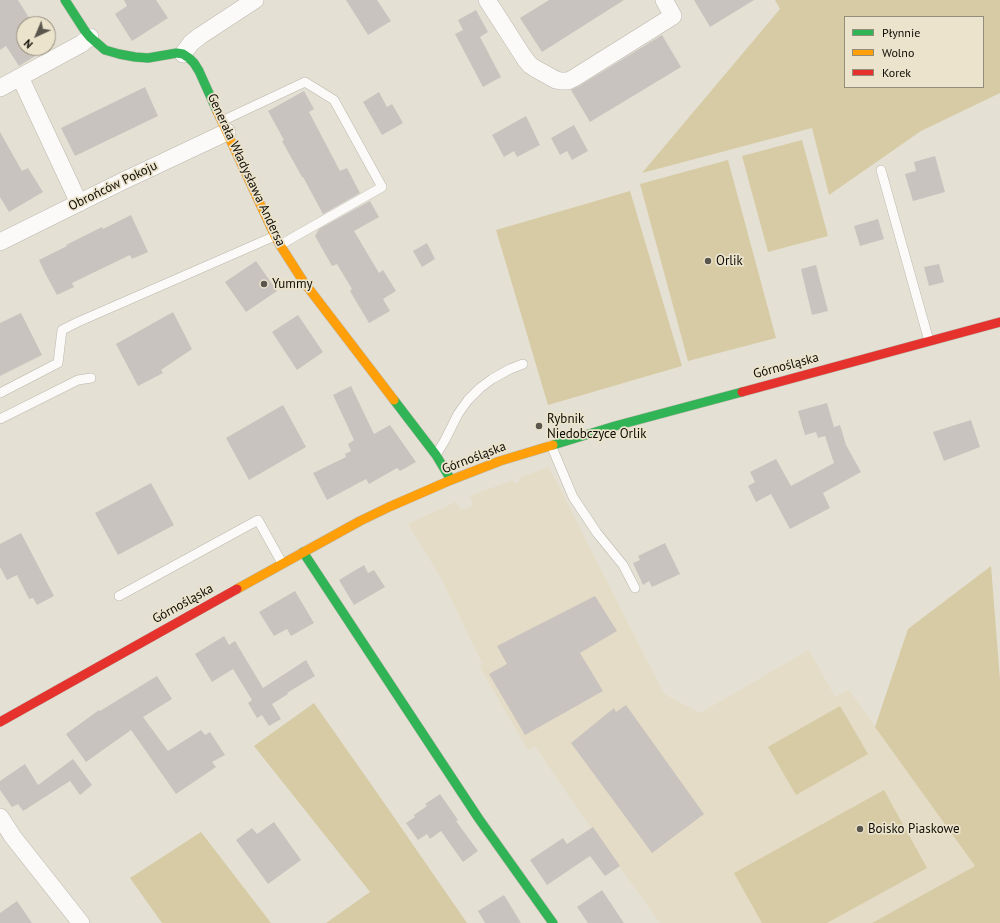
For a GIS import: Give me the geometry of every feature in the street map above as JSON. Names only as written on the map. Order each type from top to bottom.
[{"type":"street","points":[[65,0],[85,32],[105,50],[135,58],[148,58],[177,53],[183,54],[191,43],[200,36],[254,0]]},
{"type":"street","points":[[487,0],[525,60],[530,65],[556,80],[568,81],[673,16],[664,0]]},
{"type":"street","points":[[0,88],[81,44],[90,37]]},
{"type":"street","name":"Generała Władysława Andersa","points":[[183,54],[189,58],[199,71],[280,245],[307,287],[436,455],[451,480]]},
{"type":"street","points":[[20,77],[79,203]]},
{"type":"street","name":"Obrońców Pokoju","points":[[0,242],[79,203],[225,126]]},
{"type":"street","name":"Górnośląska","points":[[0,722],[302,552],[389,507],[451,480],[500,461],[551,445],[1000,322]]},
{"type":"street","points":[[302,552],[480,819],[553,923]]},
{"type":"street","points":[[0,817],[12,837],[81,923]]},
{"type":"lane","points":[[225,126],[305,82],[334,100],[382,188],[280,245]]},
{"type":"lane","points":[[882,170],[929,341]]},
{"type":"lane","points":[[0,393],[58,363],[62,330],[275,236]]},
{"type":"lane","points":[[436,455],[458,414],[468,400],[492,379],[523,364]]},
{"type":"lane","points":[[0,419],[78,380],[91,378]]},
{"type":"lane","points":[[551,445],[573,497],[597,533],[623,565],[635,588]]},
{"type":"lane","points":[[119,596],[258,520],[282,563]]},
{"type":"shaded area","points":[[775,0],[1000,0],[1000,93],[921,131],[829,195],[812,128],[642,173],[780,9]]},
{"type":"shaded area","name":"Orlik","points":[[802,140],[828,236],[768,252],[742,156]]},
{"type":"shaded area","name":"Orlik","points":[[728,160],[776,338],[688,361],[640,184]]},
{"type":"shaded area","points":[[630,191],[682,366],[548,405],[496,230]]},
{"type":"shaded area","points":[[549,467],[664,694],[700,713],[809,650],[835,697],[849,690],[975,866],[872,923],[660,923],[570,798],[535,746],[528,750],[480,667],[482,663],[441,578],[408,524],[456,502],[461,510],[474,505],[470,496],[513,480],[515,484],[520,482],[519,478]]},
{"type":"shaded area","points":[[991,566],[1000,680],[1000,923],[872,923],[975,866],[875,727],[908,629]]},
{"type":"shaded area","points":[[314,703],[467,923],[326,923],[370,892],[254,746]]},
{"type":"shaded area","points":[[840,706],[868,754],[796,795],[768,747]]},
{"type":"shaded area","name":"Boisko Piaskowe","points":[[884,790],[927,868],[827,923],[762,923],[734,873]]},
{"type":"shaded area","points":[[201,832],[271,923],[162,923],[130,878]]},
{"type":"building","points":[[0,0],[18,0],[28,16],[16,16],[16,56],[35,56],[19,66],[6,46],[0,50]]},
{"type":"building","points":[[124,0],[156,0],[168,18],[132,41],[115,14],[127,6]]},
{"type":"building","points":[[346,0],[377,0],[391,21],[368,35]]},
{"type":"building","points":[[549,0],[624,0],[542,52],[520,18]]},
{"type":"building","points":[[694,0],[754,0],[710,27]]},
{"type":"building","points":[[476,10],[488,32],[480,37],[501,77],[483,87],[455,34],[463,30],[458,20]]},
{"type":"building","points":[[662,35],[681,67],[590,122],[571,90]]},
{"type":"building","points":[[145,87],[158,116],[75,156],[61,128]]},
{"type":"building","points":[[304,91],[314,109],[309,112],[340,171],[347,168],[360,193],[323,214],[282,141],[284,140],[268,111]]},
{"type":"building","points":[[379,92],[387,107],[392,104],[403,123],[382,135],[363,102]]},
{"type":"building","points":[[526,116],[540,145],[517,157],[514,151],[504,157],[492,135]]},
{"type":"building","points":[[574,125],[588,151],[572,160],[567,151],[560,155],[551,138]]},
{"type":"building","points":[[0,132],[22,171],[28,168],[43,192],[9,212],[0,197]]},
{"type":"building","points":[[935,156],[945,192],[913,201],[905,174],[916,171],[914,162]]},
{"type":"building","points":[[370,201],[379,217],[354,231],[379,273],[383,270],[396,291],[383,299],[390,311],[369,323],[350,291],[352,289],[337,264],[332,266],[315,236],[319,229]]},
{"type":"building","points":[[131,215],[148,252],[132,259],[130,255],[72,283],[74,287],[57,295],[39,260],[102,227],[103,229]]},
{"type":"building","points":[[878,219],[884,239],[860,246],[854,226]]},
{"type":"building","points":[[427,243],[435,259],[422,267],[413,251]]},
{"type":"building","points":[[256,261],[277,291],[246,312],[225,282]]},
{"type":"building","points":[[939,264],[944,282],[929,286],[924,267]]},
{"type":"building","points":[[816,265],[828,311],[812,315],[801,269]]},
{"type":"building","points":[[173,312],[192,349],[161,370],[163,373],[138,386],[116,344]]},
{"type":"building","points":[[21,313],[42,355],[0,376],[0,323]]},
{"type":"building","points":[[298,315],[323,352],[297,370],[272,332]]},
{"type":"building","points":[[351,386],[374,434],[390,425],[416,462],[400,471],[397,468],[369,484],[366,479],[327,500],[313,473],[346,457],[345,454],[351,451],[348,444],[354,440],[333,395]]},
{"type":"building","points":[[827,403],[834,427],[840,425],[846,445],[861,472],[823,493],[830,508],[790,529],[771,494],[756,502],[748,486],[755,482],[750,472],[776,459],[791,486],[834,463],[825,436],[818,438],[816,432],[805,435],[798,411]]},
{"type":"building","points":[[283,405],[306,447],[249,480],[226,438]]},
{"type":"building","points":[[971,420],[980,447],[944,461],[933,432]]},
{"type":"building","points":[[151,483],[174,525],[118,555],[95,513]]},
{"type":"building","points":[[21,533],[54,596],[37,605],[33,598],[29,599],[17,575],[7,580],[0,567],[0,544]]},
{"type":"building","points":[[665,543],[680,574],[652,587],[649,581],[643,585],[633,563],[640,560],[638,556]]},
{"type":"building","points":[[364,565],[368,573],[374,570],[385,587],[354,605],[339,580]]},
{"type":"building","points":[[295,591],[314,623],[291,636],[287,629],[274,636],[259,612]]},
{"type":"building","points":[[595,596],[617,631],[580,653],[603,691],[525,735],[489,674],[507,664],[497,646]]},
{"type":"building","points":[[224,636],[229,645],[235,641],[263,688],[306,660],[315,676],[272,704],[281,719],[269,726],[262,715],[257,718],[248,703],[252,700],[233,669],[212,682],[195,654]]},
{"type":"building","points":[[157,676],[172,699],[143,717],[168,751],[201,730],[205,735],[210,732],[225,755],[212,762],[216,767],[176,794],[131,730],[86,762],[66,734],[99,710],[100,711]]},
{"type":"building","points":[[626,705],[704,814],[652,853],[571,743],[614,708],[616,712]]},
{"type":"building","points":[[73,759],[92,785],[80,795],[70,781],[23,811],[18,804],[12,807],[0,790],[0,781],[25,764],[38,785]]},
{"type":"building","points":[[440,794],[458,820],[456,821],[478,851],[463,862],[441,831],[430,839],[427,834],[418,840],[406,823],[427,806],[425,804]]},
{"type":"building","points":[[274,822],[301,860],[268,884],[236,840],[252,828],[257,834]]},
{"type":"building","points":[[593,827],[620,866],[605,876],[590,856],[547,885],[530,860],[563,838],[567,844]]},
{"type":"building","points":[[602,890],[624,923],[588,923],[577,907]]},
{"type":"building","points":[[504,895],[521,923],[485,923],[478,911]]},
{"type":"building","points":[[17,901],[32,923],[0,923],[0,913]]},
{"type":"traffic: fast","points":[[65,0],[85,31],[105,50],[135,57],[148,58],[177,53],[183,54],[189,58],[199,71],[217,111]]},
{"type":"traffic: fast","points":[[553,445],[615,426],[742,392]]},
{"type":"traffic: fast","points":[[394,400],[436,455],[451,480]]},
{"type":"traffic: fast","points":[[303,552],[479,819],[553,923]]},
{"type":"traffic: slow","points":[[217,111],[280,245],[303,281],[394,400]]},
{"type":"traffic: slow","points":[[237,589],[360,521],[389,507],[451,480],[500,461],[553,445]]},
{"type":"traffic: jam","points":[[742,392],[1000,322]]},
{"type":"traffic: jam","points":[[0,722],[237,589]]},
{"type":"place","name":"Orlik","points":[[708,261]]},
{"type":"place","name":"Yummy","points":[[264,284]]},
{"type":"place","name":"Rybnik Niedobczyce Orlik","points":[[539,426]]},
{"type":"place","name":"Boisko Piaskowe","points":[[860,829]]}]
